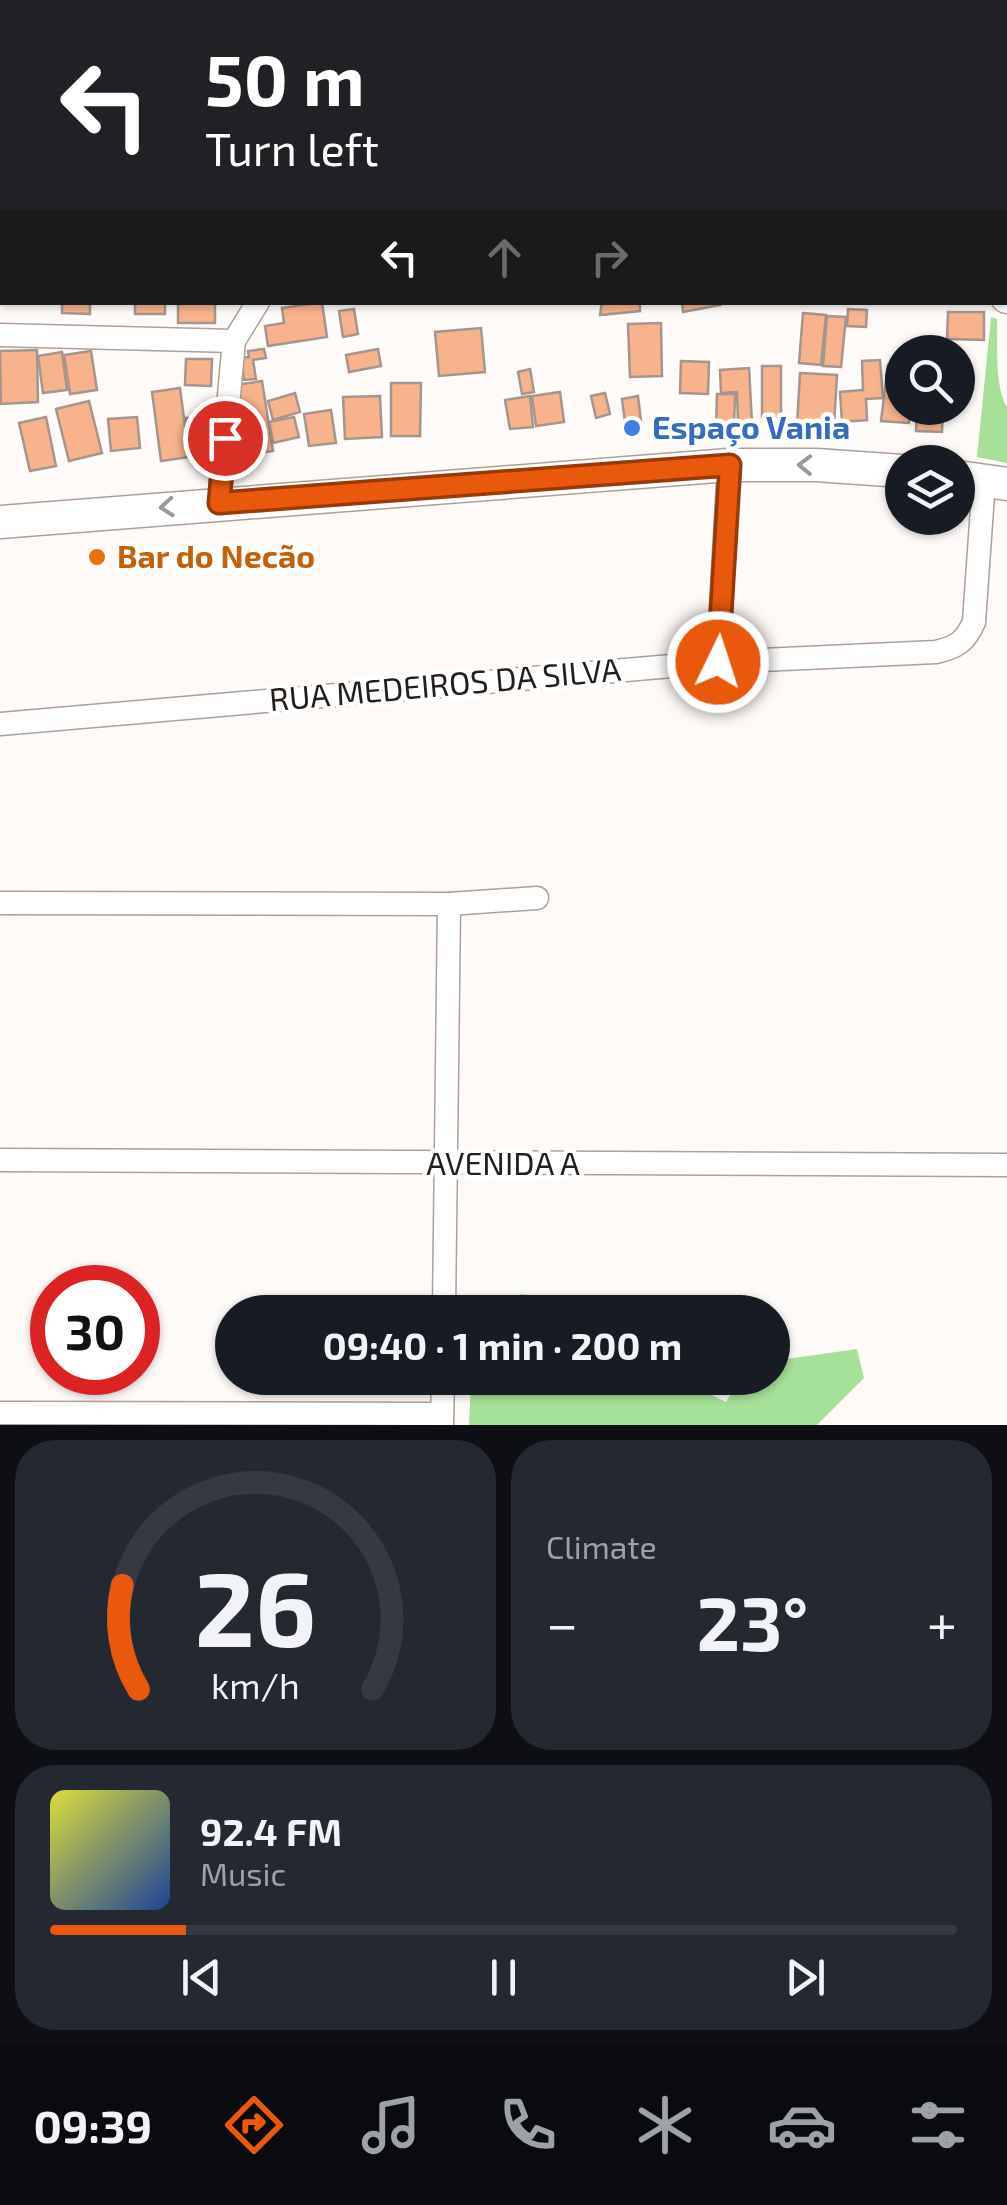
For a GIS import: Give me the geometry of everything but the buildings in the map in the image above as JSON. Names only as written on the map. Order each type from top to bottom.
[{"type":"main road","points":[[0,522],[730,465],[885,470]]},
{"type":"street","points":[[219,503],[234,341],[256,305]]},
{"type":"street","points":[[0,335],[234,341]]},
{"type":"street","points":[[718,662],[730,465]]},
{"type":"street","name":"RUA MEDEIROS DA SILVA","points":[[0,724],[718,662],[956,648],[967,638],[974,622],[983,480]]},
{"type":"street","points":[[0,903],[450,904],[537,898]]},
{"type":"street","points":[[444,1295],[450,904]]},
{"type":"street","name":"AVENIDA A","points":[[0,1160],[1007,1165]]},
{"type":"street","points":[[0,1412],[442,1420],[443,1395]]},
{"type":"green space","points":[[991,317],[997,319],[998,376],[1007,407],[1007,463],[977,457]]},
{"type":"green space","points":[[857,1349],[864,1378],[817,1425],[469,1425],[470,1395],[712,1395],[726,1402],[730,1395],[790,1395],[790,1359]]},
{"type":"place","name":"Espaço Vania","points":[[632,428]]},
{"type":"place","name":"Bar do Necão","points":[[97,557]]},
{"type":"route","points":[[225,438],[219,503],[730,465],[718,662]]}]
